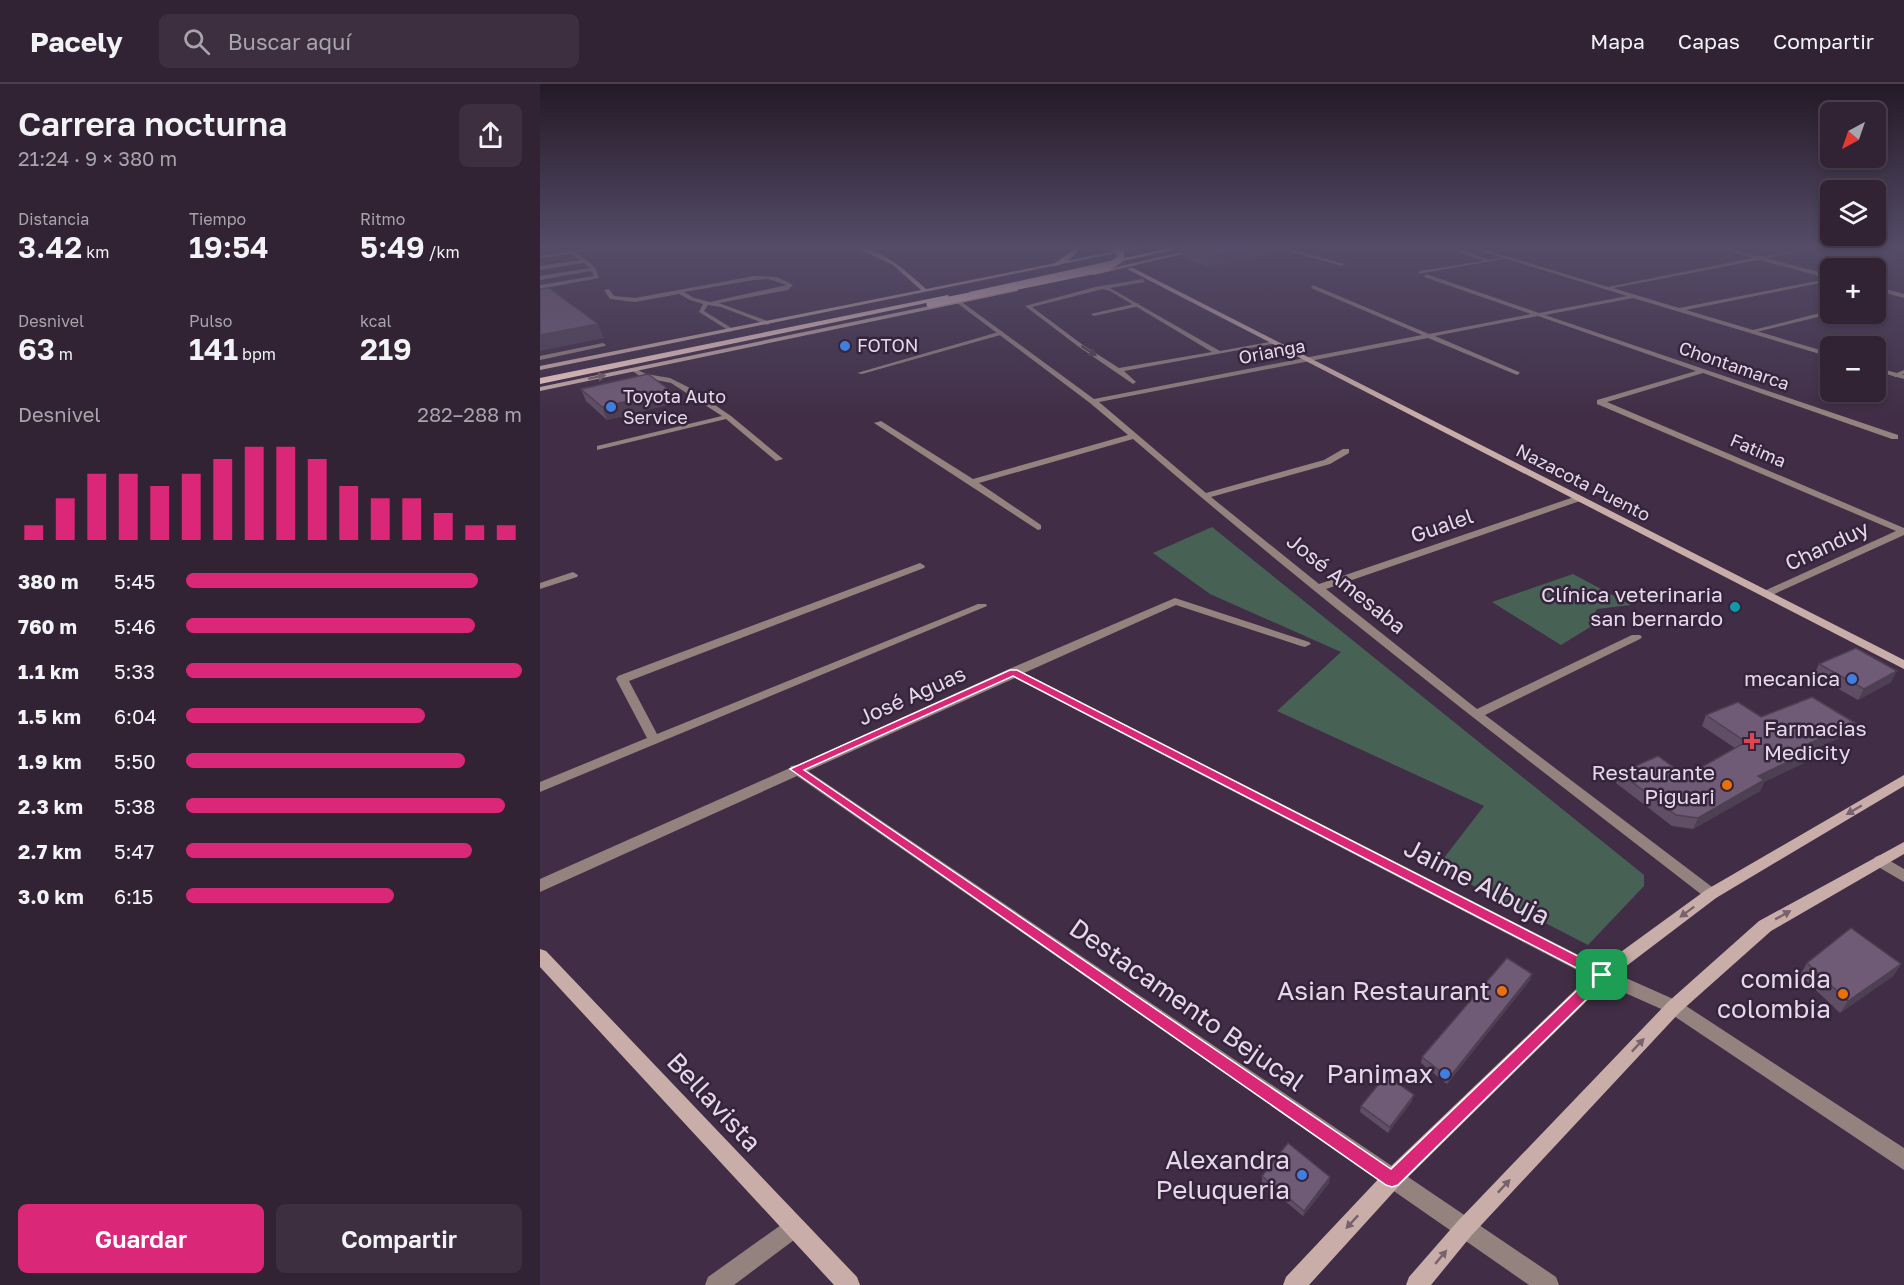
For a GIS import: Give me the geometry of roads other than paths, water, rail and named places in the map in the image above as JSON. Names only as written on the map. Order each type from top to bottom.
[{"type":"main road","points":[[540,368],[866,303]]},
{"type":"main road","points":[[540,376],[895,303]]},
{"type":"main road","points":[[540,381],[915,303]]},
{"type":"main road","points":[[871,320],[935,303]]},
{"type":"main road","points":[[540,389],[954,303]]},
{"type":"main road","points":[[1186,303],[1224,323],[1247,329]]},
{"type":"main road","name":"Nazacota Puento","points":[[1197,303],[1904,665]]},
{"type":"main road","name":"Nazacota Puento","points":[[1207,303],[1239,320],[1247,329]]},
{"type":"main road","points":[[1294,1285],[1392,1179],[1602,975],[1711,894],[1904,780]]},
{"type":"main road","points":[[1418,1285],[1464,1229],[1674,1007],[1765,926],[1904,847]]},
{"type":"main road","name":"Bellavista","points":[[540,956],[849,1285]]},
{"type":"street","points":[[711,303],[706,304],[701,310],[728,329],[758,321]]},
{"type":"street","name":"José Amesaba","points":[[960,303],[1093,401],[1204,496],[1318,588],[1476,714],[1711,894]]},
{"type":"street","points":[[1040,303],[1028,306],[1133,382]]},
{"type":"street","points":[[1135,303],[1220,353]]},
{"type":"street","points":[[1351,303],[1517,373]]},
{"type":"street","name":"Chontamarca","points":[[1507,303],[1895,437]]},
{"type":"street","name":"Orianga","points":[[1093,401],[1596,303]]},
{"type":"street","points":[[1659,303],[1820,352]]},
{"type":"street","points":[[1680,309],[1710,303]]},
{"type":"street","points":[[706,304],[727,307],[768,323]]},
{"type":"street","points":[[1094,314],[1138,305]]},
{"type":"street","points":[[1752,331],[1820,315]]},
{"type":"street","points":[[860,373],[1002,333]]},
{"type":"street","points":[[1118,370],[1275,343]]},
{"type":"street","points":[[540,358],[603,345]]},
{"type":"street","points":[[634,370],[641,377],[670,380],[727,417],[779,459]]},
{"type":"street","name":"Fatima","points":[[1704,371],[1600,402],[1904,531]]},
{"type":"street","points":[[1886,372],[1904,377]]},
{"type":"street","points":[[1895,375],[1904,372]]},
{"type":"street","points":[[600,448],[727,417]]},
{"type":"street","points":[[878,423],[1038,527]]},
{"type":"street","points":[[972,482],[1134,436]]},
{"type":"street","points":[[1204,496],[1327,462],[1346,451]]},
{"type":"street","name":"Gualel","points":[[1318,588],[1577,499]]},
{"type":"street","name":"Chanduy","points":[[1766,594],[1904,531]]},
{"type":"street","points":[[654,740],[622,679],[920,566]]},
{"type":"street","points":[[540,586],[573,575]]},
{"type":"street","name":"José Aguas","points":[[540,886],[796,769],[1175,601],[1305,644]]},
{"type":"street","points":[[540,787],[982,606]]},
{"type":"street","points":[[1476,714],[1636,637]]},
{"type":"street","name":"Jaime Albuja","points":[[1013,672],[1602,975],[1674,1007],[1904,1160]]},
{"type":"street","name":"Destacamento Bejucal","points":[[796,769],[1548,1285]]},
{"type":"street","points":[[1880,861],[1904,876]]},
{"type":"street","points":[[716,1285],[795,1227]]},
{"type":"place","name":"FOTON","points":[[845,346]]},
{"type":"place","name":"Toyota Auto Service","points":[[611,407]]},
{"type":"place","name":"Clínica veterinaria san bernardo","points":[[1735,607]]},
{"type":"place","name":"mecanica","points":[[1852,679]]},
{"type":"place","name":"Farmacias Medicity","points":[[1752,741]]},
{"type":"place","name":"Restaurante Piguari","points":[[1727,785]]},
{"type":"place","name":"Asian Restaurant","points":[[1502,991]]},
{"type":"place","name":"comida colombia","points":[[1843,994]]},
{"type":"place","name":"Panimax","points":[[1445,1074]]},
{"type":"place","name":"Alexandra Peluqueria","points":[[1302,1175]]}]
